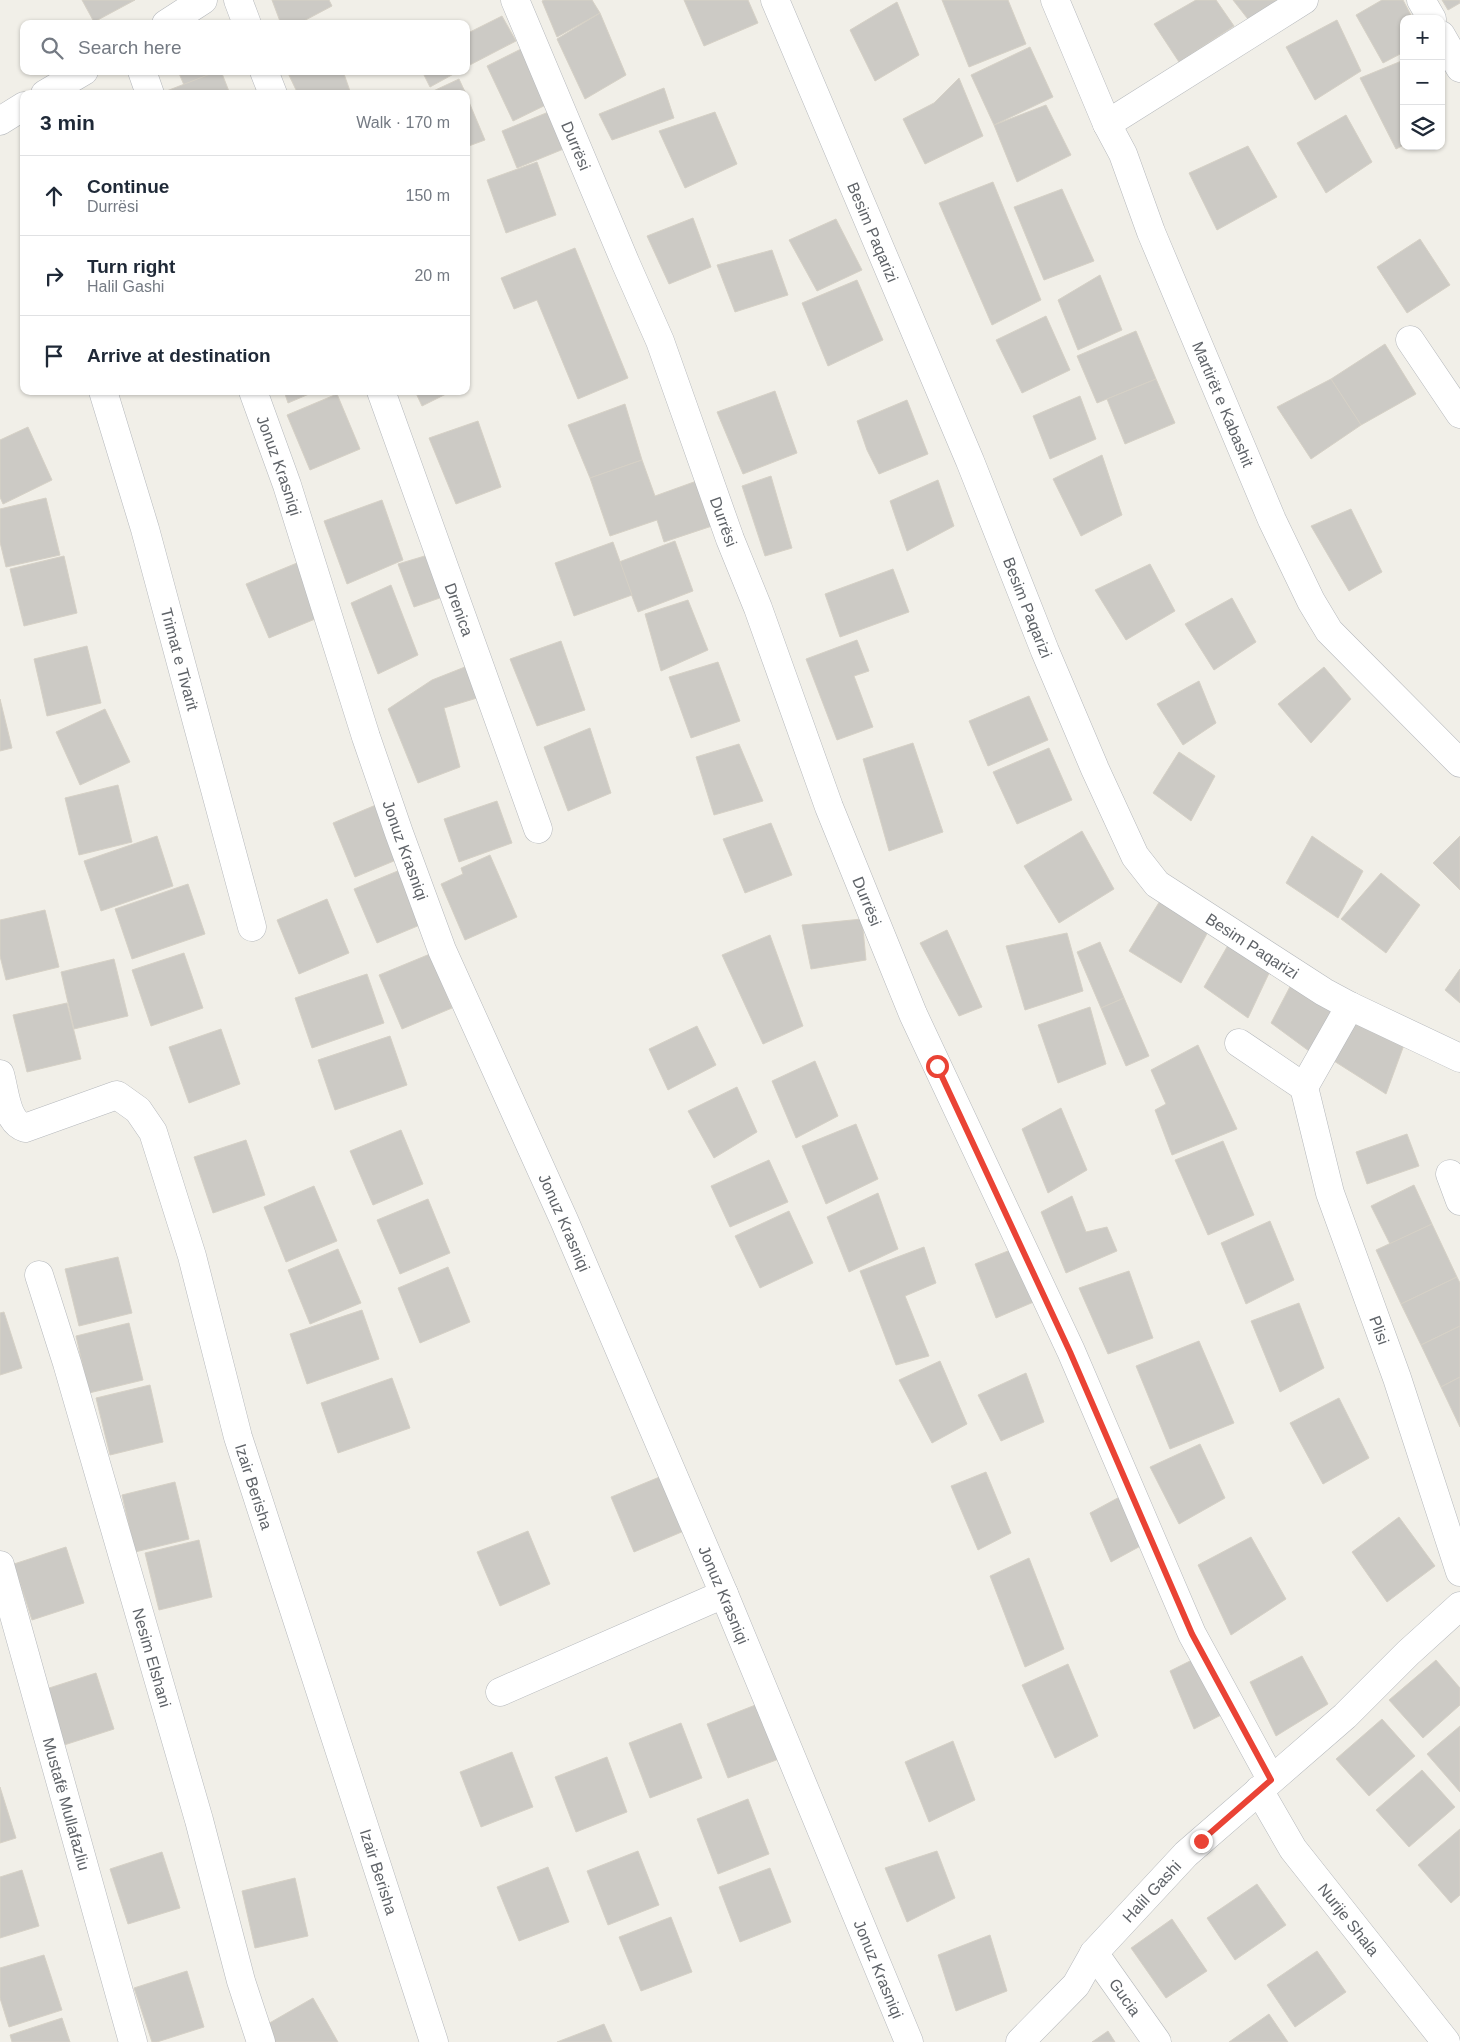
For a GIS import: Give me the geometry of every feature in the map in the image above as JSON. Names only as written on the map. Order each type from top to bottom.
[{"type":"street","points":[[165,15],[203,0]]},
{"type":"street","points":[[238,0],[246,20]]},
{"type":"street","name":"Durrësi","points":[[515,0],[660,342],[730,539],[758,608],[829,807],[913,1014],[1070,1352],[1192,1634],[1265,1784]]},
{"type":"street","name":"Besim Paqarizi","points":[[775,0],[970,461],[1045,651],[1134,856],[1157,884],[1324,992],[1460,1058]]},
{"type":"street","name":"Martirët e Kabashit","points":[[1055,0],[1107,124],[1123,154],[1151,232],[1272,520],[1311,601],[1329,631],[1460,763]]},
{"type":"street","points":[[1107,124],[1304,0]]},
{"type":"street","points":[[1421,0],[1430,15]]},
{"type":"street","points":[[1445,42],[1460,68]]},
{"type":"street","points":[[52,90],[77,75]]},
{"type":"street","points":[[143,75],[149,90]]},
{"type":"street","points":[[266,75],[271,90]]},
{"type":"street","points":[[1410,340],[1460,414]]},
{"type":"street","name":"Trimat e Tivarit","points":[[104,395],[145,529],[252,927]]},
{"type":"street","name":"Jonuz Krasniqi","points":[[254,395],[287,484],[363,728],[442,950],[564,1220],[724,1594],[909,2042]]},
{"type":"street","name":"Drenica","points":[[382,395],[538,829]]},
{"type":"street","points":[[1239,1044],[1304,1087],[1350,1006]]},
{"type":"street","name":"Izair Berisha","points":[[0,1074],[12,1119],[18,1126],[25,1128],[117,1095],[138,1110],[153,1132],[192,1256],[238,1437],[434,2042]]},
{"type":"street","name":"Plisi","points":[[1304,1087],[1330,1193],[1398,1378],[1460,1572]]},
{"type":"street","points":[[1450,1174],[1460,1201]]},
{"type":"street","name":"Nesim Elshani","points":[[39,1274],[199,1820],[241,1981],[261,2042]]},
{"type":"street","name":"Mustafë Mullafazliu","points":[[0,1565],[133,2042]]},
{"type":"street","points":[[500,1692],[724,1594]]},
{"type":"street","name":"Halil Gashi","points":[[1020,2042],[1076,1985],[1094,1953],[1186,1854],[1345,1716],[1408,1653],[1458,1617]]},
{"type":"street","name":"Nurije Shala","points":[[1265,1784],[1293,1849],[1446,2042]]},
{"type":"street","name":"Gucia","points":[[1094,1953],[1157,2042]]},
{"type":"building","points":[[82,0],[135,0],[98,20],[93,20]]},
{"type":"building","points":[[272,0],[329,0],[332,6],[306,20],[280,20]]},
{"type":"building","points":[[592,0],[600,13],[557,37],[542,1]]},
{"type":"building","points":[[684,0],[748,0],[758,23],[704,46]]},
{"type":"building","points":[[942,0],[1008,0],[1026,44],[969,67]]},
{"type":"building","points":[[1196,0],[1216,0],[1234,26],[1179,62],[1154,24]]},
{"type":"building","points":[[1233,0],[1284,0],[1251,23]]},
{"type":"building","points":[[1382,0],[1403,0],[1411,15],[1400,15],[1400,54],[1383,63],[1356,15]]},
{"type":"building","points":[[1442,0],[1460,0],[1460,3],[1448,10]]},
{"type":"building","points":[[897,2],[919,55],[875,81],[850,30]]},
{"type":"building","points":[[600,13],[626,75],[585,99],[557,39]]},
{"type":"building","points":[[502,16],[516,41],[470,65],[470,32]]},
{"type":"building","points":[[1337,20],[1361,71],[1315,100],[1286,47]]},
{"type":"building","points":[[529,45],[556,100],[513,121],[487,66]]},
{"type":"building","points":[[1030,47],[1053,97],[994,125],[971,75]]},
{"type":"building","points":[[1400,62],[1400,147],[1396,149],[1360,78]]},
{"type":"building","points":[[180,75],[208,75],[184,85]]},
{"type":"building","points":[[208,75],[223,75],[228,90],[169,90]]},
{"type":"building","points":[[289,75],[344,75],[350,90],[296,90]]},
{"type":"building","points":[[424,75],[452,75],[430,87]]},
{"type":"building","points":[[959,78],[983,136],[925,164],[903,119],[934,103]]},
{"type":"building","points":[[459,79],[464,90],[435,90]]},
{"type":"building","points":[[664,88],[674,118],[612,140],[599,114]]},
{"type":"building","points":[[470,104],[485,140],[470,146]]},
{"type":"building","points":[[1046,105],[1071,155],[1017,182],[994,125]]},
{"type":"building","points":[[551,111],[566,148],[517,168],[502,131]]},
{"type":"building","points":[[715,112],[737,164],[685,188],[659,131]]},
{"type":"building","points":[[1346,115],[1372,162],[1326,193],[1297,143]]},
{"type":"building","points":[[1248,146],[1277,197],[1217,230],[1189,173]]},
{"type":"building","points":[[537,162],[556,215],[506,233],[487,180]]},
{"type":"building","points":[[993,182],[1041,300],[992,325],[939,203]]},
{"type":"building","points":[[1062,189],[1094,261],[1044,280],[1014,207]]},
{"type":"building","points":[[693,218],[711,267],[669,284],[647,236]]},
{"type":"building","points":[[836,219],[862,270],[817,291],[789,240]]},
{"type":"building","points":[[1420,239],[1450,285],[1407,313],[1377,267]]},
{"type":"building","points":[[575,248],[628,378],[578,399],[537,300],[514,309],[501,278]]},
{"type":"building","points":[[772,250],[788,295],[735,312],[717,265]]},
{"type":"building","points":[[1100,275],[1122,330],[1078,350],[1058,300]]},
{"type":"building","points":[[857,280],[883,340],[828,366],[802,303]]},
{"type":"building","points":[[1046,316],[1070,370],[1022,393],[996,340]]},
{"type":"building","points":[[1136,331],[1156,379],[1097,403],[1077,356]]},
{"type":"building","points":[[1385,344],[1416,394],[1361,425],[1331,379]]},
{"type":"building","points":[[1156,379],[1175,423],[1125,444],[1107,399]]},
{"type":"building","points":[[1331,379],[1361,425],[1311,459],[1277,407]]},
{"type":"building","points":[[775,391],[797,453],[743,474],[717,412]]},
{"type":"building","points":[[285,395],[307,395],[288,403]]},
{"type":"building","points":[[337,395],[360,449],[310,470],[287,415]]},
{"type":"building","points":[[417,395],[444,395],[422,406]]},
{"type":"building","points":[[1080,396],[1096,439],[1050,459],[1033,416]]},
{"type":"building","points":[[907,400],[928,454],[879,474],[867,450],[857,421]]},
{"type":"building","points":[[625,404],[642,460],[590,478],[568,425]]},
{"type":"building","points":[[478,421],[501,487],[456,504],[429,438]]},
{"type":"building","points":[[28,427],[52,480],[3,504],[0,497],[0,440]]},
{"type":"building","points":[[1102,455],[1122,515],[1081,536],[1053,479]]},
{"type":"building","points":[[642,460],[655,496],[705,478],[721,523],[664,542],[657,520],[610,536],[590,478]]},
{"type":"building","points":[[771,476],[792,548],[765,556],[742,486]]},
{"type":"building","points":[[938,480],[954,526],[907,551],[890,501]]},
{"type":"building","points":[[46,498],[60,555],[6,567],[0,542],[0,509]]},
{"type":"building","points":[[382,500],[403,560],[347,584],[324,521]]},
{"type":"building","points":[[1351,509],[1382,572],[1349,591],[1311,526]]},
{"type":"building","points":[[675,541],[693,591],[638,612],[619,562]]},
{"type":"building","points":[[613,542],[632,595],[574,616],[555,563]]},
{"type":"building","points":[[438,552],[454,593],[414,607],[398,564]]},
{"type":"building","points":[[64,556],[77,613],[24,626],[10,569]]},
{"type":"building","points":[[297,563],[320,617],[269,638],[246,584]]},
{"type":"building","points":[[1150,564],[1175,611],[1126,640],[1095,590]]},
{"type":"building","points":[[893,569],[909,612],[840,637],[825,594]]},
{"type":"building","points":[[391,585],[418,655],[378,674],[351,603]]},
{"type":"building","points":[[1232,598],[1256,642],[1214,670],[1185,624]]},
{"type":"building","points":[[688,600],[708,650],[661,671],[645,614]]},
{"type":"building","points":[[857,640],[869,671],[854,676],[873,727],[837,740],[806,659]]},
{"type":"building","points":[[561,641],[585,710],[537,726],[510,659]]},
{"type":"building","points":[[87,646],[101,703],[47,716],[34,659]]},
{"type":"building","points":[[718,662],[740,721],[691,738],[669,677]]},
{"type":"building","points":[[475,663],[487,695],[444,708],[460,767],[418,783],[388,709],[432,680]]},
{"type":"building","points":[[1324,667],[1351,699],[1311,743],[1278,704]]},
{"type":"building","points":[[1199,681],[1216,723],[1183,745],[1157,704]]},
{"type":"building","points":[[1029,696],[1048,740],[988,766],[969,721]]},
{"type":"building","points":[[0,699],[12,748],[0,751]]},
{"type":"building","points":[[105,709],[130,762],[80,785],[56,732]]},
{"type":"building","points":[[590,728],[611,793],[568,811],[544,747]]},
{"type":"building","points":[[913,743],[943,832],[889,851],[863,759]]},
{"type":"building","points":[[739,744],[763,801],[714,815],[696,757]]},
{"type":"building","points":[[1049,748],[1072,800],[1017,824],[993,772]]},
{"type":"building","points":[[1179,752],[1215,776],[1191,821],[1153,793]]},
{"type":"building","points":[[118,785],[132,842],[79,855],[65,798]]},
{"type":"building","points":[[497,801],[512,843],[459,862],[444,819]]},
{"type":"building","points":[[383,802],[406,856],[355,877],[333,823]]},
{"type":"building","points":[[771,823],[792,875],[745,893],[723,839]]},
{"type":"building","points":[[1082,831],[1114,889],[1059,923],[1024,866]]},
{"type":"building","points":[[157,836],[173,886],[101,911],[84,861]]},
{"type":"building","points":[[1312,836],[1363,871],[1338,918],[1286,883]]},
{"type":"building","points":[[1460,836],[1460,890],[1433,863]]},
{"type":"building","points":[[490,855],[517,917],[465,940],[441,884],[463,874],[461,868]]},
{"type":"building","points":[[405,868],[427,922],[377,943],[354,889]]},
{"type":"building","points":[[1381,873],[1420,905],[1386,953],[1341,919]]},
{"type":"building","points":[[188,884],[205,934],[132,959],[115,909]]},
{"type":"building","points":[[1163,896],[1212,924],[1181,983],[1129,951]]},
{"type":"building","points":[[327,899],[349,953],[299,974],[277,920]]},
{"type":"building","points":[[45,910],[59,967],[6,980],[0,956],[0,920]]},
{"type":"building","points":[[862,919],[866,960],[811,969],[802,925]]},
{"type":"building","points":[[947,930],[982,1007],[959,1016],[920,943]]},
{"type":"building","points":[[1067,933],[1083,991],[1025,1010],[1006,946]]},
{"type":"building","points":[[770,935],[803,1026],[763,1044],[722,955]]},
{"type":"building","points":[[1231,940],[1271,969],[1248,1018],[1204,987]]},
{"type":"building","points":[[1100,942],[1124,998],[1101,1008],[1077,952]]},
{"type":"building","points":[[184,953],[203,1008],[151,1026],[132,970]]},
{"type":"building","points":[[430,954],[452,1008],[402,1029],[379,975]]},
{"type":"building","points":[[114,959],[128,1016],[74,1029],[61,972]]},
{"type":"building","points":[[1460,969],[1460,1003],[1445,990]]},
{"type":"building","points":[[367,974],[384,1023],[312,1048],[295,998]]},
{"type":"building","points":[[1294,979],[1339,1002],[1309,1051],[1271,1023]]},
{"type":"building","points":[[1124,998],[1149,1056],[1126,1066],[1101,1008]]},
{"type":"building","points":[[67,1003],[81,1059],[27,1072],[13,1015]]},
{"type":"building","points":[[1090,1007],[1106,1064],[1058,1083],[1038,1025]]},
{"type":"building","points":[[1360,1013],[1408,1034],[1386,1094],[1334,1061]]},
{"type":"building","points":[[697,1026],[716,1065],[668,1090],[649,1049]]},
{"type":"building","points":[[221,1029],[240,1084],[189,1103],[169,1047]]},
{"type":"building","points":[[390,1036],[407,1085],[335,1110],[318,1060]]},
{"type":"building","points":[[1198,1045],[1237,1129],[1172,1155],[1155,1110],[1166,1104],[1151,1070]]},
{"type":"building","points":[[815,1061],[838,1116],[796,1138],[772,1081]]},
{"type":"building","points":[[737,1087],[757,1132],[714,1158],[688,1111]]},
{"type":"building","points":[[1061,1108],[1087,1170],[1048,1193],[1022,1129]]},
{"type":"building","points":[[856,1124],[878,1179],[826,1204],[802,1146]]},
{"type":"building","points":[[401,1130],[423,1184],[373,1205],[350,1151]]},
{"type":"building","points":[[1407,1134],[1419,1166],[1367,1184],[1356,1152]]},
{"type":"building","points":[[246,1140],[265,1195],[213,1213],[194,1157]]},
{"type":"building","points":[[1223,1141],[1254,1215],[1208,1235],[1175,1160]]},
{"type":"building","points":[[769,1160],[788,1202],[730,1227],[711,1186]]},
{"type":"building","points":[[1414,1185],[1432,1224],[1390,1244],[1371,1206]]},
{"type":"building","points":[[314,1186],[337,1241],[286,1262],[264,1207]]},
{"type":"building","points":[[878,1193],[898,1249],[849,1272],[827,1217]]},
{"type":"building","points":[[1072,1196],[1086,1232],[1107,1227],[1117,1251],[1066,1273],[1041,1212]]},
{"type":"building","points":[[428,1199],[450,1253],[400,1274],[377,1220]]},
{"type":"building","points":[[789,1211],[813,1263],[760,1288],[735,1236]]},
{"type":"building","points":[[1270,1221],[1294,1280],[1246,1304],[1221,1243]]},
{"type":"building","points":[[1432,1224],[1457,1277],[1401,1304],[1376,1250]]},
{"type":"building","points":[[924,1247],[936,1283],[905,1296],[929,1356],[896,1365],[860,1271]]},
{"type":"building","points":[[338,1249],[361,1303],[310,1324],[288,1270]]},
{"type":"building","points":[[1013,1249],[1036,1301],[996,1318],[975,1264]]},
{"type":"building","points":[[118,1257],[132,1313],[79,1326],[65,1269]]},
{"type":"building","points":[[448,1267],[470,1322],[420,1343],[398,1288]]},
{"type":"building","points":[[1129,1271],[1153,1338],[1108,1354],[1079,1288]]},
{"type":"building","points":[[1457,1277],[1460,1283],[1460,1326],[1421,1345],[1401,1304]]},
{"type":"building","points":[[1299,1303],[1324,1368],[1280,1392],[1251,1321]]},
{"type":"building","points":[[362,1310],[379,1359],[307,1384],[290,1334]]},
{"type":"building","points":[[4,1312],[22,1368],[0,1375],[0,1313]]},
{"type":"building","points":[[129,1323],[143,1380],[89,1393],[76,1336]]},
{"type":"building","points":[[1460,1326],[1460,1377],[1441,1387],[1421,1345]]},
{"type":"building","points":[[1199,1341],[1234,1423],[1170,1449],[1136,1366]]},
{"type":"building","points":[[940,1361],[967,1424],[932,1443],[899,1380]]},
{"type":"building","points":[[1026,1373],[1044,1422],[1001,1441],[978,1395]]},
{"type":"building","points":[[1460,1377],[1460,1427],[1441,1387]]},
{"type":"building","points":[[392,1378],[410,1428],[338,1453],[321,1403]]},
{"type":"building","points":[[150,1385],[163,1442],[110,1455],[96,1398]]},
{"type":"building","points":[[1339,1398],[1369,1458],[1323,1484],[1290,1423]]},
{"type":"building","points":[[1200,1444],[1225,1498],[1179,1524],[1150,1467]]},
{"type":"building","points":[[986,1472],[1011,1533],[978,1550],[951,1486]]},
{"type":"building","points":[[662,1476],[684,1531],[634,1552],[611,1497]]},
{"type":"building","points":[[175,1482],[189,1539],[135,1552],[122,1495]]},
{"type":"building","points":[[1125,1494],[1146,1543],[1111,1562],[1090,1513]]},
{"type":"building","points":[[1399,1517],[1435,1566],[1387,1602],[1352,1552]]},
{"type":"building","points":[[528,1531],[550,1584],[500,1606],[477,1552]]},
{"type":"building","points":[[1251,1537],[1286,1599],[1231,1635],[1198,1565]]},
{"type":"building","points":[[199,1540],[212,1597],[159,1610],[145,1553]]},
{"type":"building","points":[[66,1547],[84,1603],[32,1620],[14,1564]]},
{"type":"building","points":[[1029,1558],[1064,1649],[1025,1667],[990,1576]]},
{"type":"building","points":[[1302,1656],[1328,1704],[1276,1736],[1250,1682]]},
{"type":"building","points":[[1196,1658],[1221,1715],[1194,1729],[1170,1671]]},
{"type":"building","points":[[1436,1660],[1460,1688],[1460,1705],[1423,1738],[1389,1700]]},
{"type":"building","points":[[1068,1664],[1098,1736],[1055,1758],[1022,1685]]},
{"type":"building","points":[[96,1673],[114,1729],[61,1746],[43,1690]]},
{"type":"building","points":[[758,1704],[779,1759],[728,1778],[707,1724]]},
{"type":"building","points":[[1382,1719],[1415,1756],[1369,1796],[1336,1759]]},
{"type":"building","points":[[681,1723],[702,1778],[650,1798],[629,1743]]},
{"type":"building","points":[[1460,1726],[1460,1792],[1427,1754]]},
{"type":"building","points":[[953,1741],[975,1800],[929,1822],[905,1762]]},
{"type":"building","points":[[512,1752],[533,1807],[481,1827],[460,1772]]},
{"type":"building","points":[[607,1757],[627,1812],[576,1832],[555,1777]]},
{"type":"building","points":[[1422,1770],[1455,1807],[1409,1847],[1376,1810]]},
{"type":"building","points":[[0,1787],[16,1838],[0,1843]]},
{"type":"building","points":[[748,1799],[769,1854],[718,1874],[697,1819]]},
{"type":"building","points":[[1460,1829],[1460,1895],[1451,1903],[1418,1865]]},
{"type":"building","points":[[638,1851],[659,1905],[608,1925],[587,1871]]},
{"type":"building","points":[[937,1851],[955,1898],[907,1922],[885,1868]]},
{"type":"building","points":[[162,1852],[180,1908],[128,1924],[110,1869]]},
{"type":"building","points":[[548,1867],[569,1922],[519,1941],[497,1887]]},
{"type":"building","points":[[770,1868],[791,1922],[740,1942],[719,1887]]},
{"type":"building","points":[[22,1870],[39,1926],[0,1938],[0,1877]]},
{"type":"building","points":[[295,1878],[308,1936],[255,1948],[242,1891]]},
{"type":"building","points":[[1257,1884],[1286,1925],[1235,1960],[1207,1918]]},
{"type":"building","points":[[671,1917],[692,1972],[641,1991],[619,1937]]},
{"type":"building","points":[[1172,1919],[1207,1971],[1166,1998],[1131,1948]]},
{"type":"building","points":[[990,1935],[1007,1991],[956,2011],[938,1955]]},
{"type":"building","points":[[1317,1951],[1346,1992],[1295,2027],[1267,1985]]},
{"type":"building","points":[[44,1955],[62,2010],[9,2027],[0,1998],[0,1968]]},
{"type":"building","points":[[187,1971],[204,2027],[152,2042],[134,1988]]},
{"type":"building","points":[[313,1998],[338,2042],[275,2042],[266,2025]]},
{"type":"building","points":[[1269,2014],[1288,2042],[1229,2042]]},
{"type":"building","points":[[62,2018],[70,2042],[12,2042],[10,2035]]},
{"type":"building","points":[[604,2024],[612,2042],[557,2042]]},
{"type":"building","points":[[1108,2031],[1115,2042],[1092,2042]]},
{"type":"route","points":[[937,1066],[1070,1352],[1192,1634],[1271,1780],[1201,1841]]}]
